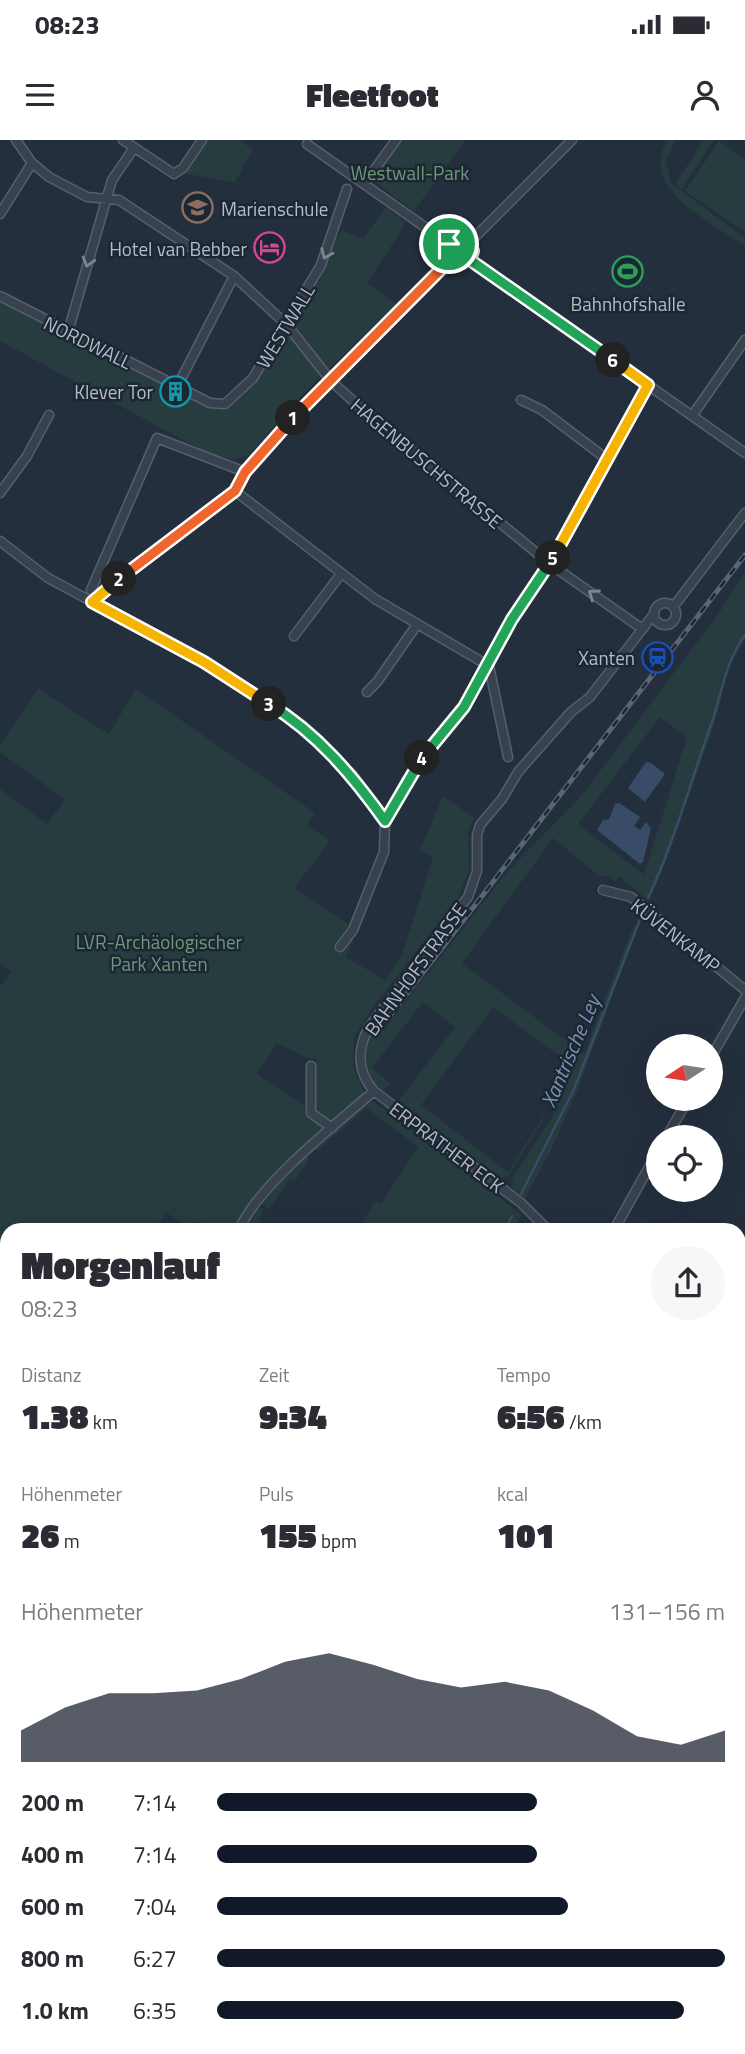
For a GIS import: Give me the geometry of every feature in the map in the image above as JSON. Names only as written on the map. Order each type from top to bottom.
[{"type":"street","name":"HAGENBUSCHSTRASSE","points":[[16,140],[32,163],[66,188],[87,197],[119,200],[234,276],[287,325],[331,381],[465,497],[550,564],[641,628]]},
{"type":"street","points":[[123,140],[174,174],[183,168],[202,140]]},
{"type":"street","points":[[364,184],[396,140]]},
{"type":"street","points":[[469,243],[572,140]]},
{"type":"street","points":[[307,144],[350,184],[364,184],[449,244]]},
{"type":"street","points":[[68,332],[112,180],[134,148]]},
{"type":"street","points":[[0,214],[32,163]]},
{"type":"street","name":"WESTWALL","points":[[178,385],[209,402],[225,404],[253,378],[327,254],[350,184]]},
{"type":"street","points":[[459,238],[469,243],[473,251],[470,260],[460,265],[450,261],[447,249],[449,244],[459,238]]},
{"type":"street","points":[[470,260],[745,453]]},
{"type":"street","points":[[92,602],[235,491],[245,472],[450,261]]},
{"type":"street","points":[[178,385],[234,276]]},
{"type":"street","name":"NORDWALL","points":[[0,296],[178,385]]},
{"type":"street","points":[[692,416],[745,340]]},
{"type":"street","points":[[340,947],[353,930],[384,852],[385,821],[406,781],[464,707],[489,666],[512,619],[550,564],[648,385]]},
{"type":"street","points":[[521,400],[542,410],[608,460]]},
{"type":"street","points":[[0,492],[27,456],[50,415]]},
{"type":"street","points":[[91,590],[157,438],[245,472]]},
{"type":"street","points":[[235,491],[341,574],[416,626],[489,666],[508,757]]},
{"type":"street","points":[[654,614],[660,624],[671,624],[676,614],[674,606],[745,513]]},
{"type":"street","points":[[0,541],[48,578],[204,662],[290,717],[352,774],[385,821]]},
{"type":"street","points":[[294,636],[341,574]]},
{"type":"street","name":"BAHNHOFSTRASSE","points":[[360,1055],[361,1044],[369,1027],[468,897],[477,871],[480,825],[548,737],[580,703],[590,697],[661,604],[674,606]]},
{"type":"street","points":[[367,692],[416,626]]},
{"type":"street","name":"KÜVENKAMP","points":[[603,890],[631,897],[745,990]]},
{"type":"street","points":[[723,1036],[745,998]]},
{"type":"street","name":"ERPRATHER ECK","points":[[360,1055],[364,1075],[374,1091],[521,1203],[541,1223]]},
{"type":"street","points":[[311,1066],[311,1113],[332,1128]]},
{"type":"street","points":[[244,1223],[275,1182],[374,1091]]},
{"type":"street","points":[[618,1223],[646,1173]]},
{"type":"green space","points":[[204,140],[238,140],[253,149],[235,182],[181,173]]},
{"type":"green space","name":"Westwall-Park","points":[[402,140],[465,140],[414,211],[372,180]]},
{"type":"green space","points":[[668,140],[676,140],[666,159],[671,183],[745,238],[745,246],[698,215],[670,189],[662,174],[661,157]]},
{"type":"green space","points":[[704,140],[714,140],[682,189],[675,184]]},
{"type":"green space","points":[[719,141],[745,159],[745,232],[685,191]]},
{"type":"green space","points":[[386,207],[406,223],[367,283],[396,304],[301,396],[249,455],[232,460],[209,454],[0,341],[0,296],[209,403],[225,404],[253,378],[342,230],[363,239]]},
{"type":"green space","points":[[745,571],[745,639],[730,664],[714,725],[665,864],[649,901],[619,876],[615,881],[608,876],[600,877],[553,838],[462,963],[584,1054],[631,932],[642,915],[578,1089],[551,1150],[524,1200],[513,1192],[512,1179],[559,1106],[544,1096],[569,1063],[493,1007],[421,1105],[508,1172],[542,1119],[508,1176],[495,1179],[396,1104],[455,1027],[423,1002],[372,1068],[390,1083],[384,1090],[377,1090],[367,1073],[364,1056],[367,1039],[377,1022],[385,1028],[508,871],[582,795],[719,613]],"holes":[[[660,717],[687,737],[644,875],[578,824]]]},
{"type":"green space","name":"LVR-Archäologischer Park Xanten","points":[[38,689],[109,734],[136,689],[315,813],[307,825],[330,841],[294,888],[349,925],[360,926],[346,957],[385,980],[402,955],[433,858],[420,850],[443,796],[475,818],[468,829],[469,869],[459,896],[371,1010],[354,1038],[353,1068],[366,1096],[331,1125],[313,1112],[316,1059],[306,1058],[277,1043],[257,1074],[306,1107],[309,1111],[307,1115],[325,1130],[285,1166],[241,1223],[182,1223],[167,1213],[159,1223],[0,1223],[0,987],[11,972],[0,963],[0,789],[47,824],[65,800],[0,752],[0,745]]},
{"type":"green space","points":[[370,1099],[522,1215],[516,1223],[364,1223],[374,1201],[381,1204],[418,1147],[366,1108],[317,1151],[315,1147]]},
{"type":"green space","points":[[304,1155],[309,1159],[295,1181],[290,1178],[269,1209],[262,1204]]},
{"type":"green space","points":[[259,1208],[263,1210],[259,1223],[247,1223]]},
{"type":"water","points":[[646,762],[665,774],[645,802],[628,788]]},
{"type":"water","points":[[619,803],[640,817],[634,826],[640,830],[646,822],[651,828],[643,862],[640,864],[597,830],[603,820],[609,819],[615,804]]},
{"type":"waterway","name":"Xantrische Ley","points":[[648,898],[674,834],[728,667],[745,635]]},
{"type":"waterway","name":"Xantrische Ley","points":[[521,1194],[574,1089],[641,917]]},
{"type":"waterway","name":"Xantrische Ley","points":[[508,1223],[512,1216]]},
{"type":"railway","points":[[388,1018],[745,555]]},
{"type":"place","name":"Marienschule","points":[[198,208]]},
{"type":"place","name":"Hotel van Bebber","points":[[270,248]]},
{"type":"place","name":"Bahnhofshalle","points":[[628,272]]},
{"type":"place","name":"Klever Tor","points":[[176,391]]},
{"type":"place","name":"Xanten","points":[[658,657]]},
{"type":"route","points":[[459,238],[465,239],[472,246],[473,256],[470,260],[648,385],[583,507],[550,564],[512,619],[489,666],[464,707],[406,781],[385,821],[352,774],[290,717],[204,662],[92,602],[235,491],[245,472],[287,424],[450,261],[447,255],[449,244],[459,238]]}]
